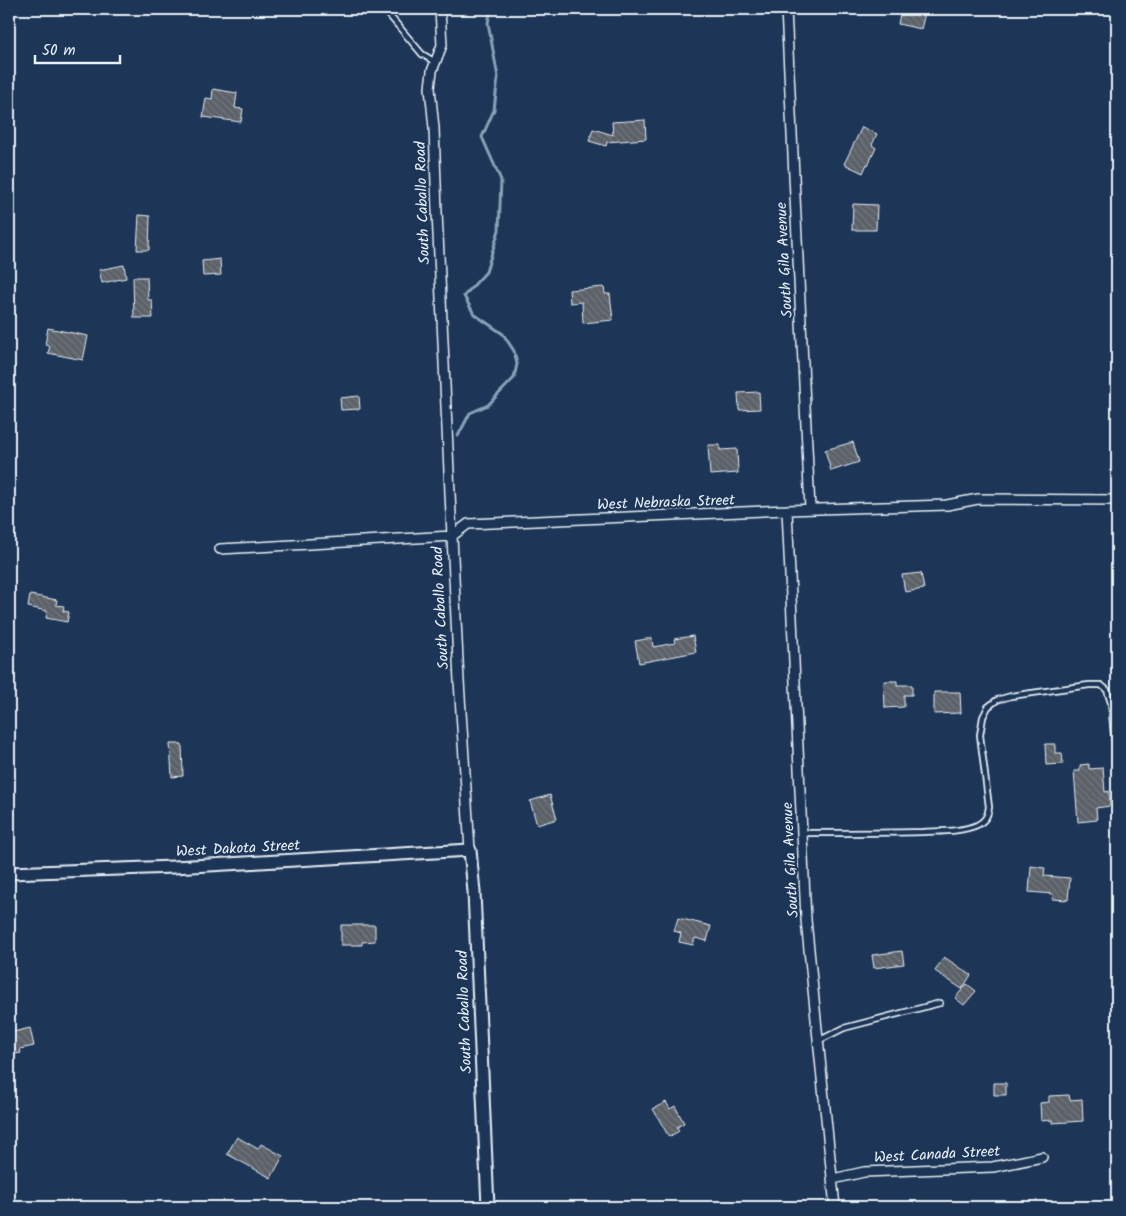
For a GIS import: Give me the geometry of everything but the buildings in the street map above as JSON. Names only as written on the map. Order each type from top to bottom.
[{"type":"street","name":"South Caballo Road","points":[[440,9],[442,44],[432,71],[430,88],[434,128],[459,681],[474,892],[488,1207]]},
{"type":"street","name":"South Gila Avenue","points":[[786,9],[810,509]]},
{"type":"street","name":"West Nebraska Street","points":[[220,549],[452,536],[468,524],[947,505],[978,499],[1117,500]]},
{"type":"street","name":"South Gila Avenue","points":[[788,510],[806,920],[836,1207]]},
{"type":"street","name":"West Dakota Street","points":[[9,873],[174,867],[470,850]]},
{"type":"street","name":"West Canada Street","points":[[833,1179],[864,1172],[992,1167],[1042,1157]]},
{"type":"lane","points":[[384,9],[422,54],[435,62]]},
{"type":"lane","points":[[803,833],[869,834],[942,831],[976,826],[988,817],[989,807],[980,735],[983,717],[988,707],[997,700],[1011,696],[1100,685],[1107,690],[1111,703],[1117,766]]},
{"type":"lane","points":[[818,1041],[844,1028],[940,1003]]},
{"type":"waterway","points":[[458,436],[470,413],[488,405],[514,378],[517,364],[514,351],[503,334],[474,314],[464,296],[486,272],[499,230],[501,180],[482,137],[494,110],[498,77],[488,23],[491,9]]}]
